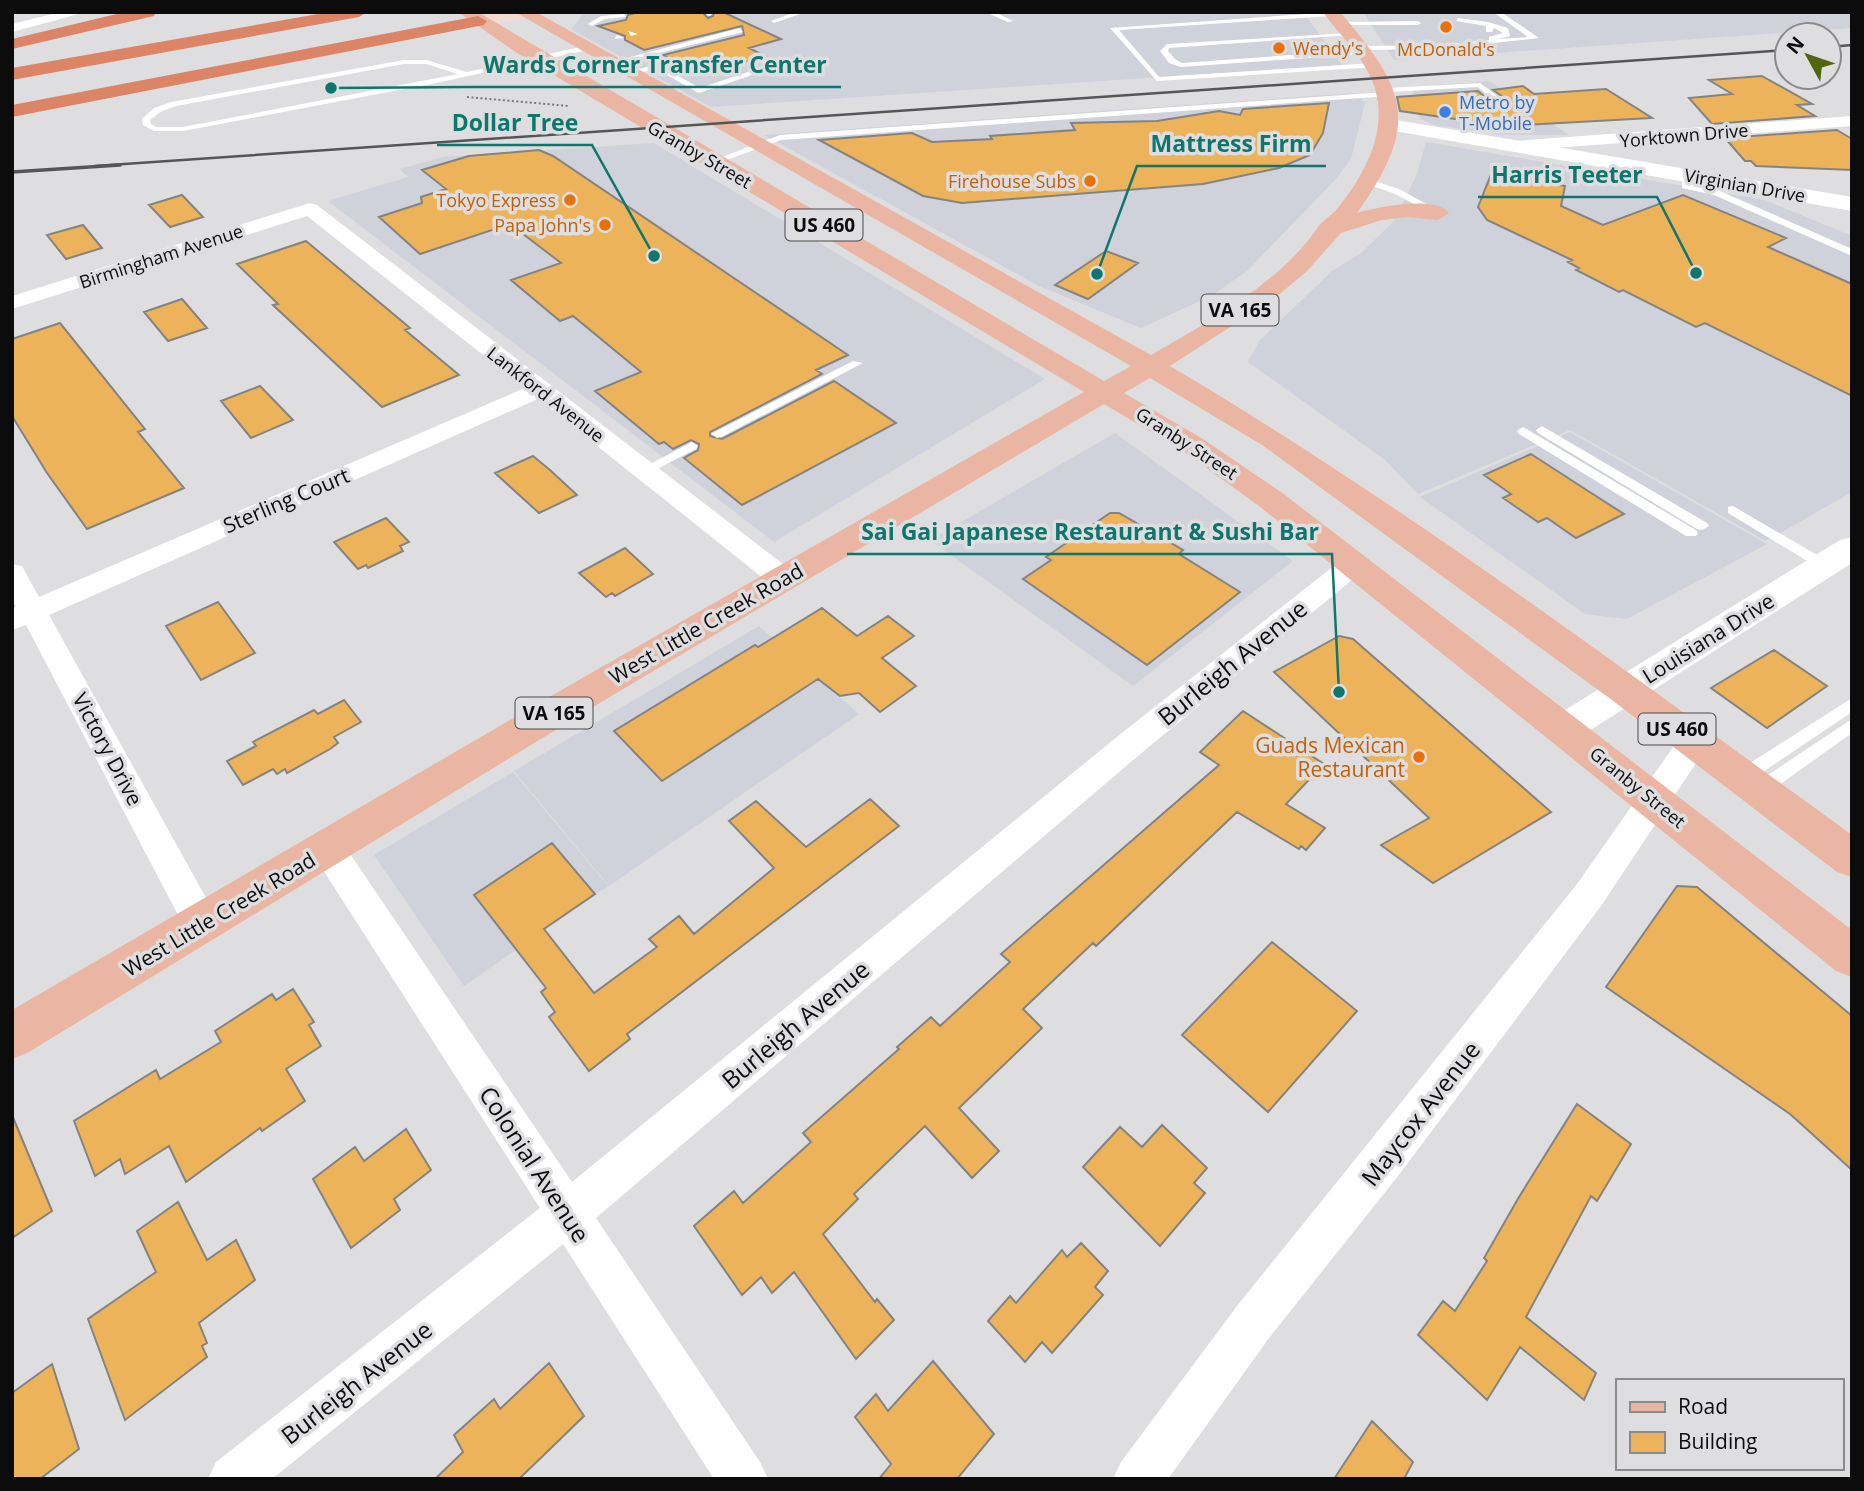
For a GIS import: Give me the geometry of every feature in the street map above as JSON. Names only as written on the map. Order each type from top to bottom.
[{"type":"highway","points":[[12,44],[148,12]]},
{"type":"highway","points":[[12,56],[272,12]]},
{"type":"highway","points":[[126,55],[321,12]]},
{"type":"highway","points":[[12,74],[359,12]]},
{"type":"highway","points":[[12,101],[184,71],[439,20],[479,17]]},
{"type":"highway","points":[[12,111],[413,34],[479,17]]},
{"type":"highway","points":[[12,56],[142,32]]},
{"type":"main road","points":[[479,17],[526,13]]},
{"type":"main road","name":"Granby Street","points":[[526,13],[1149,365],[1272,439],[1359,498],[1625,690],[1852,859]]},
{"type":"main road","name":"Granby Street","points":[[479,17],[541,59],[629,112],[1106,391],[1215,460],[1565,728],[1852,957]]},
{"type":"main road","name":"VA 165","points":[[1149,365],[1265,295],[1328,230],[1366,181],[1382,154],[1390,125],[1388,92],[1350,36]]},
{"type":"main road","points":[[1328,230],[1392,209],[1438,213]]},
{"type":"main road","name":"West Little Creek Road","points":[[12,1036],[782,578],[1149,365]]},
{"type":"street","points":[[12,28],[79,12]]},
{"type":"street","name":"Yorktown Drive","points":[[1515,146],[1852,121]]},
{"type":"street","name":"Virginian Drive","points":[[1390,125],[1852,204]]},
{"type":"street","name":"Birmingham Avenue","points":[[12,303],[310,209]]},
{"type":"street","name":"Lankford Avenue","points":[[310,209],[782,578]]},
{"type":"street","name":"Sterling Court","points":[[22,615],[540,390]]},
{"type":"street","name":"Louisiana Drive","points":[[1565,728],[1838,557]]},
{"type":"street","name":"Burleigh Avenue","points":[[233,1479],[567,1214],[1135,741],[1354,564]]},
{"type":"street","name":"Victory Drive","points":[[12,573],[22,615],[202,925]]},
{"type":"street","name":"Maycox Avenue","points":[[1138,1479],[1253,1322],[1383,1161],[1589,895],[1694,742]]},
{"type":"street","name":"Colonial Avenue","points":[[328,849],[743,1479]]},
{"type":"lane","points":[[774,21],[803,12]]},
{"type":"lane","points":[[988,12],[1010,21]]},
{"type":"lane","points":[[1386,12],[1390,24],[1398,31]]},
{"type":"lane","points":[[1418,23],[1390,24],[1350,36],[1157,79],[1114,28],[1148,26],[1350,36],[1413,46],[1464,45],[1535,38],[1496,12]]},
{"type":"lane","points":[[592,24],[624,16]]},
{"type":"lane","points":[[1458,20],[1488,24],[1505,30],[1507,34],[1497,39],[1468,41],[1464,45]]},
{"type":"lane","points":[[1480,40],[1491,27],[1488,24]]},
{"type":"lane","points":[[1148,26],[1167,46],[1350,36]]},
{"type":"lane","points":[[621,68],[740,30]]},
{"type":"lane","points":[[1167,46],[1164,51],[1172,61],[1181,65],[1350,36]]},
{"type":"lane","points":[[1405,38],[1413,46]]},
{"type":"lane","points":[[467,74],[426,62],[404,62],[174,104],[156,110],[146,119],[147,125],[154,129],[183,129],[467,74],[585,48]]},
{"type":"lane","points":[[621,68],[657,66],[699,90],[766,69]]},
{"type":"lane","points":[[713,162],[780,138],[1480,85],[1505,106]]},
{"type":"lane","points":[[1686,174],[1685,186],[1717,194],[1852,253]]},
{"type":"lane","points":[[1366,181],[1396,191],[1438,213]]},
{"type":"lane","points":[[717,434],[856,363]]},
{"type":"lane","points":[[1523,431],[1697,529],[1542,430]]},
{"type":"lane","points":[[645,470],[692,446]]},
{"type":"lane","points":[[1733,510],[1838,557]]},
{"type":"lane","points":[[1750,783],[1852,704]]},
{"type":"lane","points":[[1750,783],[1852,725]]},
{"type":"path","points":[[459,96],[629,112]]},
{"type":"shaded area","points":[[585,12],[1303,12],[1342,65],[711,107],[571,29]]},
{"type":"shaded area","points":[[1363,12],[1852,12],[1852,28],[1843,29],[1843,21],[1773,21],[1773,34],[1394,60]]},
{"type":"shaded area","points":[[1489,81],[1569,135],[1501,135],[1434,125],[1419,118],[1412,87]]},
{"type":"shaded area","points":[[1356,93],[1365,103],[1351,159],[1334,181],[1247,271],[1211,296],[1141,328],[1039,286],[764,135]]},
{"type":"shaded area","points":[[1426,142],[1765,200],[1852,236],[1852,492],[1766,541],[1570,430],[1418,494],[1384,459],[1248,362],[1259,341],[1332,271],[1361,253],[1394,221],[1417,174]]},
{"type":"shaded area","points":[[654,143],[1045,379],[774,542],[328,201],[408,177],[400,169],[443,157]]},
{"type":"shaded area","points":[[1570,432],[1767,544],[1627,619],[1585,614],[1420,497]]},
{"type":"shaded area","points":[[1115,433],[1293,561],[1133,686],[930,540]]},
{"type":"shaded area","points":[[759,626],[859,714],[609,886],[514,771]]},
{"type":"shaded area","points":[[513,772],[608,886],[464,986],[374,855]]},
{"type":"building","points":[[638,12],[702,12],[708,18],[713,16],[714,12],[723,12],[781,39],[749,48],[765,56],[701,75],[663,55],[744,35],[742,26],[644,50],[625,40],[625,36],[598,26],[626,20],[628,15]]},
{"type":"building","points":[[1762,76],[1773,82],[1773,91],[1789,91],[1812,104],[1797,105],[1815,116],[1712,124],[1689,98],[1732,94],[1709,80]]},
{"type":"building","points":[[1523,86],[1534,94],[1606,89],[1652,118],[1505,126],[1400,111],[1397,97],[1478,91],[1500,110],[1508,111],[1510,102],[1493,90]]},
{"type":"building","points":[[1329,103],[1323,133],[1310,155],[1279,168],[1203,184],[962,203],[923,196],[819,140],[912,133],[932,142],[992,139],[990,136],[1075,130],[1071,123],[1157,121],[1219,111],[1240,115],[1243,109]]},
{"type":"building","points":[[1837,130],[1852,139],[1852,170],[1756,166],[1751,161],[1745,161],[1725,138]]},
{"type":"building","points":[[539,150],[553,156],[848,355],[816,370],[822,374],[710,432],[710,436],[722,439],[834,381],[896,423],[742,505],[684,458],[698,450],[699,444],[691,440],[673,449],[664,442],[659,444],[595,391],[641,372],[573,316],[560,321],[511,280],[561,263],[510,224],[420,254],[379,217],[422,203],[421,197],[446,189],[422,170],[469,156]]},
{"type":"building","points":[[1492,172],[1565,186],[1561,206],[1603,225],[1683,195],[1786,238],[1768,247],[1852,284],[1852,396],[1705,323],[1696,327],[1623,290],[1619,292],[1576,270],[1579,268],[1568,262],[1572,260],[1487,220],[1478,207]]},
{"type":"building","points":[[182,195],[203,217],[170,227],[149,205]]},
{"type":"building","points":[[83,225],[102,248],[66,259],[47,235]]},
{"type":"building","points":[[306,241],[410,328],[405,330],[459,375],[382,407],[273,305],[278,304],[237,264]]},
{"type":"building","points":[[1106,251],[1138,263],[1088,299],[1055,285]]},
{"type":"building","points":[[182,299],[207,328],[168,341],[144,312]]},
{"type":"building","points":[[60,323],[145,429],[138,432],[184,488],[87,529],[47,473],[12,416],[12,339]]},
{"type":"building","points":[[260,386],[293,420],[251,438],[221,401]]},
{"type":"building","points":[[1531,454],[1624,514],[1576,538],[1547,518],[1538,522],[1503,498],[1511,494],[1484,475]]},
{"type":"building","points":[[533,456],[577,495],[539,513],[495,473]]},
{"type":"building","points":[[1110,513],[1119,513],[1183,550],[1179,554],[1240,592],[1147,665],[1023,579],[1051,560],[1046,557]]},
{"type":"building","points":[[386,518],[409,542],[400,546],[403,551],[368,568],[366,565],[358,569],[334,542]]},
{"type":"building","points":[[625,548],[653,574],[615,596],[612,593],[606,597],[579,573]]},
{"type":"building","points":[[218,602],[255,653],[201,680],[166,626]]},
{"type":"building","points":[[822,608],[857,636],[888,616],[914,636],[882,658],[916,686],[880,712],[859,693],[840,696],[818,679],[662,781],[614,731],[755,645],[758,647]]},
{"type":"building","points":[[1339,636],[1353,639],[1551,812],[1433,883],[1381,845],[1429,818],[1274,672]]},
{"type":"building","points":[[1774,650],[1827,686],[1767,728],[1711,688]]},
{"type":"building","points":[[344,700],[361,722],[334,737],[338,743],[287,773],[285,769],[277,774],[273,769],[243,785],[227,761],[256,746],[253,742],[314,710],[318,714]]},
{"type":"building","points":[[1243,711],[1324,764],[1286,804],[1325,828],[1306,850],[1301,846],[1299,849],[1237,812],[1096,946],[1093,943],[1023,1009],[1042,1028],[959,1108],[999,1151],[972,1178],[925,1126],[854,1194],[858,1199],[823,1234],[875,1302],[877,1299],[894,1320],[856,1359],[794,1272],[772,1293],[761,1277],[742,1295],[694,1226],[734,1191],[743,1203],[811,1142],[803,1133],[899,1049],[897,1047],[931,1017],[940,1026],[1010,962],[1001,954],[1219,765],[1200,752]]},
{"type":"building","points":[[870,799],[899,826],[627,1034],[630,1039],[589,1071],[549,1017],[555,1012],[541,992],[546,988],[474,895],[552,843],[595,894],[544,929],[594,993],[657,947],[649,939],[679,916],[694,934],[774,868],[729,821],[756,801],[806,847]]},
{"type":"building","points":[[1677,886],[1697,887],[1852,1016],[1852,1170],[1790,1114],[1606,987]]},
{"type":"building","points":[[1272,942],[1357,1011],[1268,1112],[1182,1035]]},
{"type":"building","points":[[293,989],[314,1022],[309,1025],[321,1046],[286,1069],[305,1101],[262,1131],[260,1128],[186,1182],[169,1146],[125,1174],[120,1159],[95,1176],[74,1121],[156,1070],[160,1079],[221,1042],[215,1031],[272,994],[276,1000]]},
{"type":"building","points":[[1577,1104],[1631,1144],[1597,1201],[1591,1196],[1526,1317],[1596,1373],[1584,1400],[1520,1347],[1487,1400],[1418,1335],[1443,1301],[1455,1311],[1487,1261],[1484,1258],[1519,1197]]},
{"type":"building","points":[[12,1115],[52,1211],[12,1238]]},
{"type":"building","points":[[1162,1125],[1207,1168],[1194,1183],[1205,1193],[1160,1246],[1083,1167],[1120,1127],[1142,1147]]},
{"type":"building","points":[[406,1129],[431,1170],[394,1199],[400,1210],[351,1248],[313,1179],[355,1147],[364,1161]]},
{"type":"building","points":[[178,1202],[207,1260],[236,1240],[255,1280],[199,1323],[207,1343],[202,1346],[207,1357],[125,1420],[88,1319],[156,1272],[137,1231]]},
{"type":"building","points":[[1081,1243],[1108,1271],[1095,1287],[1103,1295],[1052,1353],[1042,1342],[1025,1362],[988,1321],[1010,1296],[1016,1303],[1062,1250],[1067,1257]]},
{"type":"building","points":[[933,1361],[994,1434],[957,1479],[879,1479],[891,1464],[855,1417],[876,1394],[888,1411]]},
{"type":"building","points":[[549,1363],[584,1416],[519,1479],[435,1479],[463,1452],[454,1435],[494,1399],[500,1409]]},
{"type":"building","points":[[52,1364],[79,1449],[40,1479],[12,1479],[12,1393]]},
{"type":"building","points":[[1372,1421],[1413,1462],[1404,1479],[1334,1479]]},
{"type":"railway","points":[[1843,46],[1852,45]]},
{"type":"railway","points":[[95,166],[1773,51]]},
{"type":"railway","points":[[12,172],[120,165]]},
{"type":"place","name":"McDonald's","points":[[1446,27]]},
{"type":"place","name":"Wendy's","points":[[1279,48]]},
{"type":"place","name":"Wards Corner Transfer Center","points":[[331,88]]},
{"type":"place","name":"Metro by T-Mobile","points":[[1445,112]]},
{"type":"place","name":"Firehouse Subs","points":[[1090,181]]},
{"type":"place","name":"Tokyo Express","points":[[570,200]]},
{"type":"place","name":"Papa John's","points":[[605,225]]},
{"type":"place","name":"Dollar Tree","points":[[654,256]]},
{"type":"place","name":"Harris Teeter","points":[[1696,273]]},
{"type":"place","name":"Mattress Firm","points":[[1097,274]]},
{"type":"place","name":"Sai Gai Japanese Restaurant & Sushi Bar","points":[[1339,692]]},
{"type":"place","name":"Guads Mexican Restaurant","points":[[1419,757]]}]
